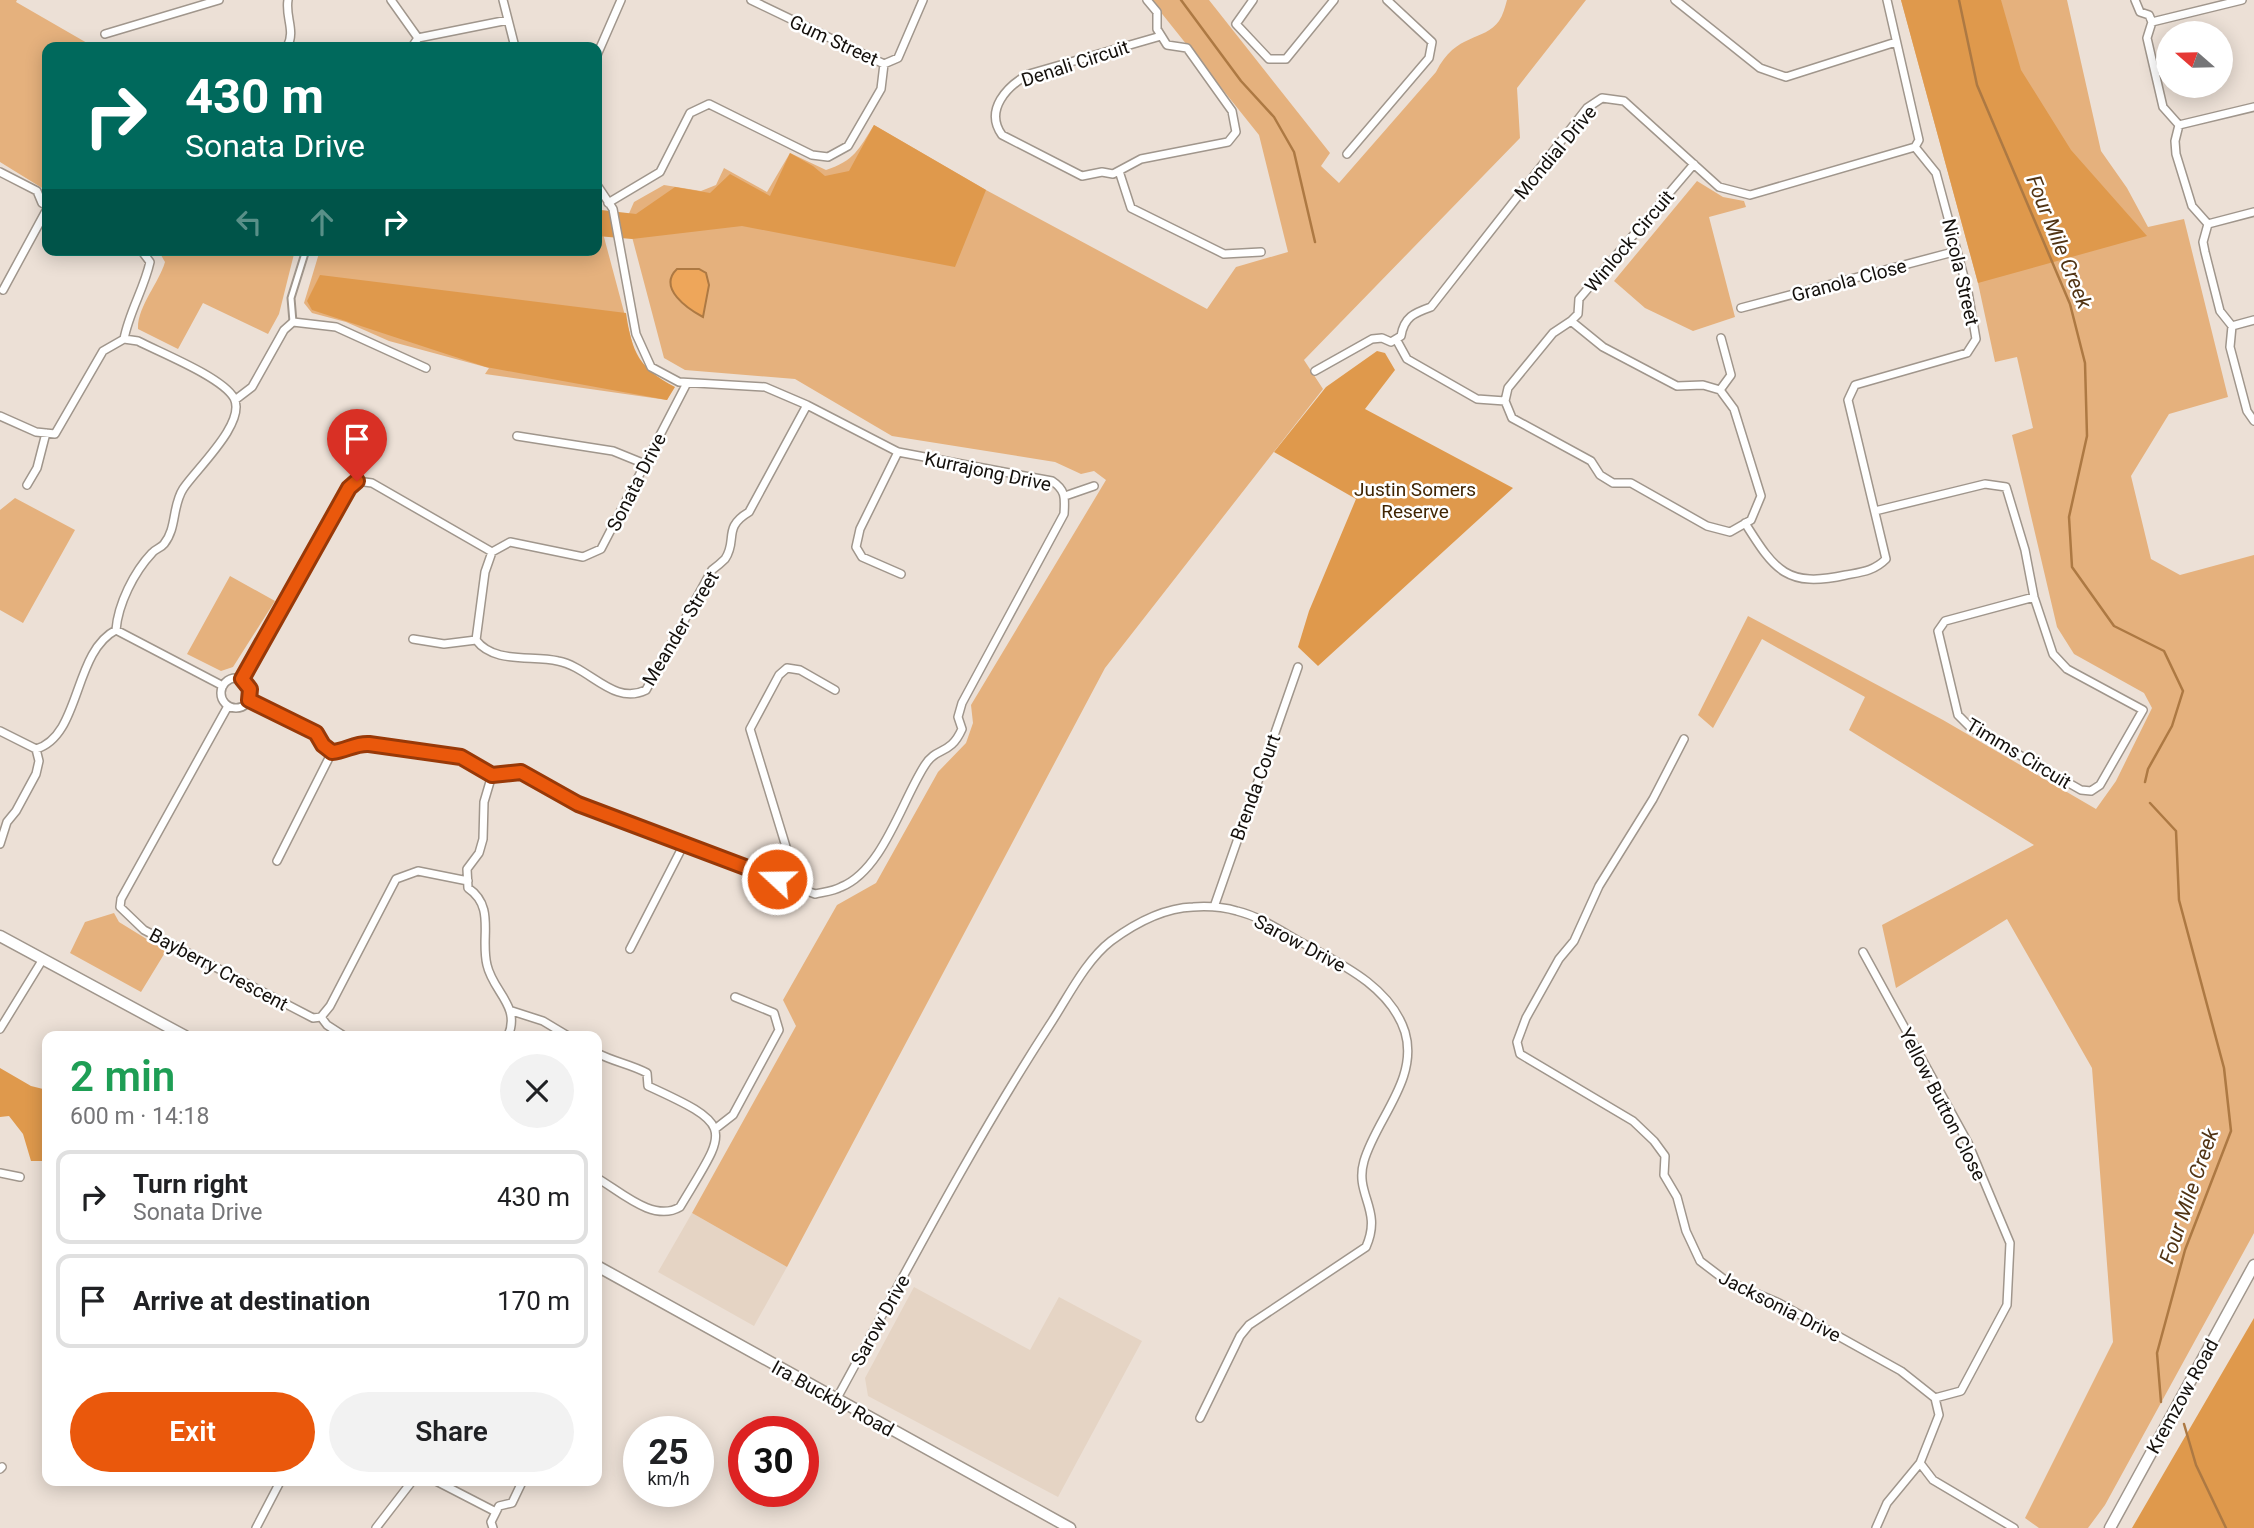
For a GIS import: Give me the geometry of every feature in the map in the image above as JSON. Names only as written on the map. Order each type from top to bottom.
[{"type":"street","points":[[105,34],[219,0]]},
{"type":"street","points":[[288,0],[286,8],[291,27],[288,42]]},
{"type":"street","points":[[391,0],[418,38]]},
{"type":"street","points":[[503,0],[514,42]]},
{"type":"street","points":[[602,44],[621,0]]},
{"type":"street","name":"Gum Street","points":[[751,0],[884,64],[898,58],[922,0]]},
{"type":"street","points":[[1147,0],[1157,12],[1157,29],[1161,36]]},
{"type":"street","points":[[1253,0],[1236,24],[1269,59],[1286,59],[1334,0]]},
{"type":"street","points":[[1675,0],[1760,68],[1786,77],[1896,42]]},
{"type":"street","points":[[1887,0],[1919,140],[1915,147]]},
{"type":"street","points":[[2135,0],[2140,12],[2149,15],[2152,22],[2147,38],[2163,107],[2179,125]]},
{"type":"street","points":[[2152,22],[2242,0]]},
{"type":"street","points":[[1347,154],[1429,58],[1433,42],[1392,2]]},
{"type":"street","points":[[415,42],[418,38],[508,20]]},
{"type":"street","name":"Denali Circuit","points":[[1161,36],[1167,45],[1187,48],[1232,111],[1236,132],[1228,142],[1141,159],[1119,172],[1082,176],[1002,135],[995,125],[994,113],[1010,84],[1029,74],[1161,36]]},
{"type":"street","points":[[608,203],[660,172],[690,113],[709,104],[812,155],[828,157],[849,146],[881,89],[884,64]]},
{"type":"street","name":"Mondial Drive","points":[[1396,339],[1401,336],[1403,323],[1411,314],[1431,307],[1587,108],[1602,98],[1624,101],[1719,187],[1750,195],[1915,147]]},
{"type":"street","points":[[2179,125],[2254,107]]},
{"type":"street","points":[[2179,125],[2175,141],[2180,167],[2192,206],[2208,223]]},
{"type":"street","name":"Nicola Street","points":[[1745,523],[1763,551],[1787,576],[1817,582],[1876,569],[1886,559],[1848,400],[1856,385],[1967,353],[1976,338],[1968,292],[1936,173],[1915,147]]},
{"type":"street","name":"Winlock Circuit","points":[[1506,401],[1508,388],[1553,333],[1578,314],[1580,299],[1694,164]]},
{"type":"street","points":[[0,172],[37,191],[42,200]]},
{"type":"street","points":[[1119,172],[1132,208],[1224,254],[1261,252]]},
{"type":"street","name":"Kurrajong Drive","points":[[602,193],[613,209],[636,334],[651,367],[679,382],[765,387],[807,405],[898,452],[1052,481],[1062,487],[1065,496],[1064,514],[962,703],[958,717],[962,729],[954,745],[927,762],[881,848],[864,872],[842,887],[815,894],[777,879]]},
{"type":"street","points":[[2208,223],[2254,212]]},
{"type":"street","points":[[4,290],[42,218]]},
{"type":"street","points":[[2208,223],[2203,242],[2205,252],[2220,311],[2232,326],[2230,347],[2247,411],[2254,421]]},
{"type":"street","name":"Granola Close","points":[[1741,308],[1957,251]]},
{"type":"street","points":[[124,339],[127,320],[146,282],[150,262],[146,256]]},
{"type":"street","points":[[293,322],[291,298],[304,256]]},
{"type":"street","points":[[2232,326],[2254,320]]},
{"type":"street","points":[[1315,371],[1372,339],[1382,338],[1391,342],[1396,339],[1407,359],[1477,399],[1506,401],[1512,418],[1591,461],[1600,475],[1613,483],[1631,483],[1707,526],[1730,532],[1751,520],[1761,496],[1734,409],[1720,390],[1703,385],[1677,386],[1603,347],[1571,321]]},
{"type":"street","points":[[235,400],[252,387],[284,330],[293,322],[336,327],[426,368]]},
{"type":"street","points":[[1720,390],[1731,375],[1721,338]]},
{"type":"street","points":[[0,416],[55,434],[103,351],[124,339],[138,341],[225,387],[235,400],[235,412],[225,434],[184,487],[174,508],[173,528],[164,545],[153,552],[134,578],[117,614],[116,630]]},
{"type":"street","name":"Sonata Drive","points":[[492,552],[510,542],[583,557],[601,549],[687,383]]},
{"type":"street","name":"Meander Street","points":[[476,640],[484,650],[507,656],[559,661],[582,671],[621,695],[635,695],[646,690],[712,570],[725,558],[729,534],[736,519],[749,512],[807,405]]},
{"type":"street","points":[[27,485],[37,468],[46,433]]},
{"type":"street","points":[[517,436],[613,451],[645,464]]},
{"type":"street","points":[[898,452],[860,529],[856,547],[862,557],[901,574]]},
{"type":"street","points":[[242,679],[349,488],[357,481],[372,483],[492,552],[485,572],[476,640],[444,644],[413,639]]},
{"type":"street","name":"Timms Circuit","points":[[1875,511],[1985,484],[2006,487],[2025,550],[2034,597],[2053,654],[2067,669],[2143,710],[2100,785],[2091,792],[2081,790],[1969,727],[1958,715],[1938,631],[1945,621],[2034,597]]},
{"type":"street","points":[[1065,496],[1094,486]]},
{"type":"street","points":[[116,630],[223,686]]},
{"type":"street","points":[[36,749],[54,738],[73,705],[81,676],[105,635],[116,630]]},
{"type":"street","points":[[249,700],[316,733],[323,745],[332,752],[344,751],[358,743],[461,757],[492,775],[521,772],[578,804],[777,879],[787,850],[750,729],[779,675],[787,667],[800,670],[835,690]]},
{"type":"street","name":"Brenda Court","points":[[1214,907],[1298,667]]},
{"type":"street","points":[[233,678],[242,679],[250,689],[249,700],[240,707],[228,706],[221,696],[223,686],[233,678]]},
{"type":"street","name":"Bayberry Crescent","points":[[228,706],[120,907],[144,930],[313,1018],[321,1017]]},
{"type":"street","points":[[0,731],[36,749],[39,761],[36,774],[3,822],[0,844]]},
{"type":"street","name":"Jacksonia Drive","points":[[1684,739],[1653,799],[1599,886],[1574,941],[1559,959],[1526,1018],[1517,1042],[1520,1054],[1633,1121],[1654,1141],[1665,1156],[1664,1175],[1677,1197],[1686,1231],[1700,1261],[1725,1280],[1779,1303],[1901,1371],[1935,1398]]},
{"type":"street","points":[[277,861],[332,752]]},
{"type":"street","points":[[492,775],[484,802],[483,839],[478,853],[467,869],[468,888],[480,896],[485,912],[487,966],[512,1012],[509,1031]]},
{"type":"street","points":[[631,948],[684,844]]},
{"type":"street","points":[[336,1031],[321,1017],[396,879],[418,871],[468,881]]},
{"type":"street","name":"Sarow Drive","points":[[836,1400],[1004,1096],[1089,966],[1108,943],[1132,927],[1160,914],[1189,907],[1214,907],[1238,911],[1265,922],[1361,976],[1397,1012],[1408,1047],[1406,1070],[1363,1163],[1363,1189],[1371,1209],[1374,1230],[1366,1247],[1249,1325],[1240,1336],[1200,1418]]},
{"type":"street","points":[[0,936],[176,1031]]},
{"type":"street","name":"Yellow Button Close","points":[[1863,952],[1968,1143],[2010,1243],[2007,1305],[1961,1391],[1935,1398]]},
{"type":"street","points":[[0,1028],[43,959]]},
{"type":"street","points":[[715,1129],[733,1115],[779,1030],[774,1013],[735,997]]},
{"type":"street","points":[[512,1012],[543,1021],[560,1031]]},
{"type":"street","points":[[602,1056],[614,1063],[628,1063],[647,1073],[648,1086],[701,1110],[715,1129],[717,1145],[680,1208],[670,1213],[656,1213],[602,1181]]},
{"type":"street","points":[[0,1173],[20,1177]]},
{"type":"street","name":"Kremzow Road","points":[[2110,1528],[2254,1265]]},
{"type":"street","name":"Ira Buckby Road","points":[[602,1269],[1070,1528]]},
{"type":"street","points":[[1875,1528],[1887,1503],[1920,1463],[1939,1415],[1935,1398]]},
{"type":"street","points":[[1920,1463],[1933,1480],[2014,1528]]},
{"type":"street","points":[[256,1528],[278,1486]]},
{"type":"street","points":[[376,1528],[408,1486]]},
{"type":"street","points":[[446,1486],[496,1512]]},
{"type":"street","points":[[493,1528],[491,1522],[499,1506],[512,1503],[520,1486]]},
{"type":"shaded area","points":[[0,0],[17,0],[16,2],[85,42],[42,42],[42,188],[0,162]]},
{"type":"shaded area","points":[[1151,0],[1209,0],[1330,153],[1321,166],[1339,183],[1452,50],[1493,28],[1503,14],[1507,0],[1586,0],[1517,88],[1520,138],[1304,360],[1323,389],[1105,668],[787,1267],[692,1213],[796,1026],[783,1000],[837,905],[876,883],[938,772],[966,743],[973,723],[971,705],[1106,480],[1094,471],[1081,474],[1055,462],[892,436],[795,379],[685,370],[664,358],[627,218],[634,202],[664,185],[701,191],[716,185],[724,168],[767,192],[790,153],[826,170],[850,158],[874,125],[986,190],[1207,309],[1236,267],[1288,252],[1259,135]]},
{"type":"shaded area","points":[[1901,0],[2067,0],[2101,151],[2127,188],[2148,227],[2184,219],[2228,397],[2169,414],[2131,476],[2151,559],[2180,575],[2254,555],[2254,1233],[2105,1505],[2088,1528],[2039,1528],[2025,1518],[2113,1342],[2092,1068],[2007,919],[1896,988],[1882,925],[2034,845],[1849,730],[1865,697],[1762,639],[1713,728],[1698,715],[1748,616],[1943,720],[2096,809],[2116,781],[2152,708],[2144,693],[2074,654],[2057,627],[2012,435],[2033,428],[2017,357],[1995,362],[1978,283]]},
{"type":"shaded area","points":[[1697,181],[1723,197],[1744,201],[1746,207],[1709,217],[1735,317],[1693,331],[1645,308],[1614,281]]},
{"type":"shaded area","points":[[602,230],[635,353],[649,372],[673,388],[667,400],[485,374],[489,368],[389,341],[346,322],[312,313],[304,303],[318,256],[602,256]]},
{"type":"shaded area","points":[[162,256],[294,256],[279,314],[268,334],[203,303],[178,349],[138,329],[141,312],[165,262]]},
{"type":"shaded area","points":[[677,269],[699,269],[706,273],[709,285],[703,317],[683,303],[672,290],[672,276]]},
{"type":"shaded area","points":[[15,498],[75,530],[23,623],[0,610],[0,510]]},
{"type":"shaded area","points":[[230,576],[275,601],[233,667],[221,671],[187,654]]},
{"type":"shaded area","points":[[114,913],[119,922],[166,951],[141,992],[70,953],[85,922]]},
{"type":"shaded area","points":[[692,1213],[787,1267],[754,1326],[658,1272]]},
{"type":"shaded area","points":[[914,1287],[1030,1350],[1059,1297],[1142,1341],[1058,1497],[868,1396],[865,1378]]},
{"type":"green space","points":[[1901,0],[2001,0],[2021,70],[2071,150],[2147,236],[1978,283]]},
{"type":"green space","points":[[874,125],[986,190],[955,267],[742,226],[632,239],[602,236],[602,210],[636,214],[675,187],[710,193],[730,174],[770,196],[790,153],[825,176],[849,171]]},
{"type":"green space","points":[[320,275],[626,313],[631,339],[639,358],[653,373],[675,387],[667,400],[486,367],[312,310],[307,301]]},
{"type":"green space","name":"Justin Somers Reserve","points":[[1377,351],[1385,353],[1395,370],[1365,409],[1513,488],[1318,666],[1298,647],[1309,611],[1356,499],[1274,452],[1326,387]]},
{"type":"green space","points":[[0,1068],[31,1086],[42,1089],[42,1161],[31,1161],[23,1134],[9,1116],[0,1117]]},
{"type":"green space","points":[[2254,1318],[2254,1528],[2132,1528],[2247,1330]]},
{"type":"waterway","points":[[1181,0],[1241,81],[1274,117],[1294,152],[1315,242]]},
{"type":"waterway","name":"Four Mile Creek","points":[[1959,0],[1977,85],[2070,304],[2085,363],[2087,436],[2069,517],[2072,567],[2114,626],[2164,651],[2183,691],[2172,726],[2148,769],[2145,782]]},
{"type":"waterway","name":"Four Mile Creek","points":[[2150,803],[2176,831],[2179,900],[2224,1068],[2231,1131],[2185,1250],[2157,1353],[2161,1402]]},
{"type":"waterway","name":"Four Mile Creek","points":[[2184,1424],[2196,1465],[2226,1528]]},
{"type":"route","points":[[357,481],[349,488],[242,679],[250,689],[249,700],[316,733],[323,745],[332,752],[344,751],[358,743],[369,744],[461,757],[483,773],[492,775],[521,772],[540,780],[578,804],[777,879]]}]
